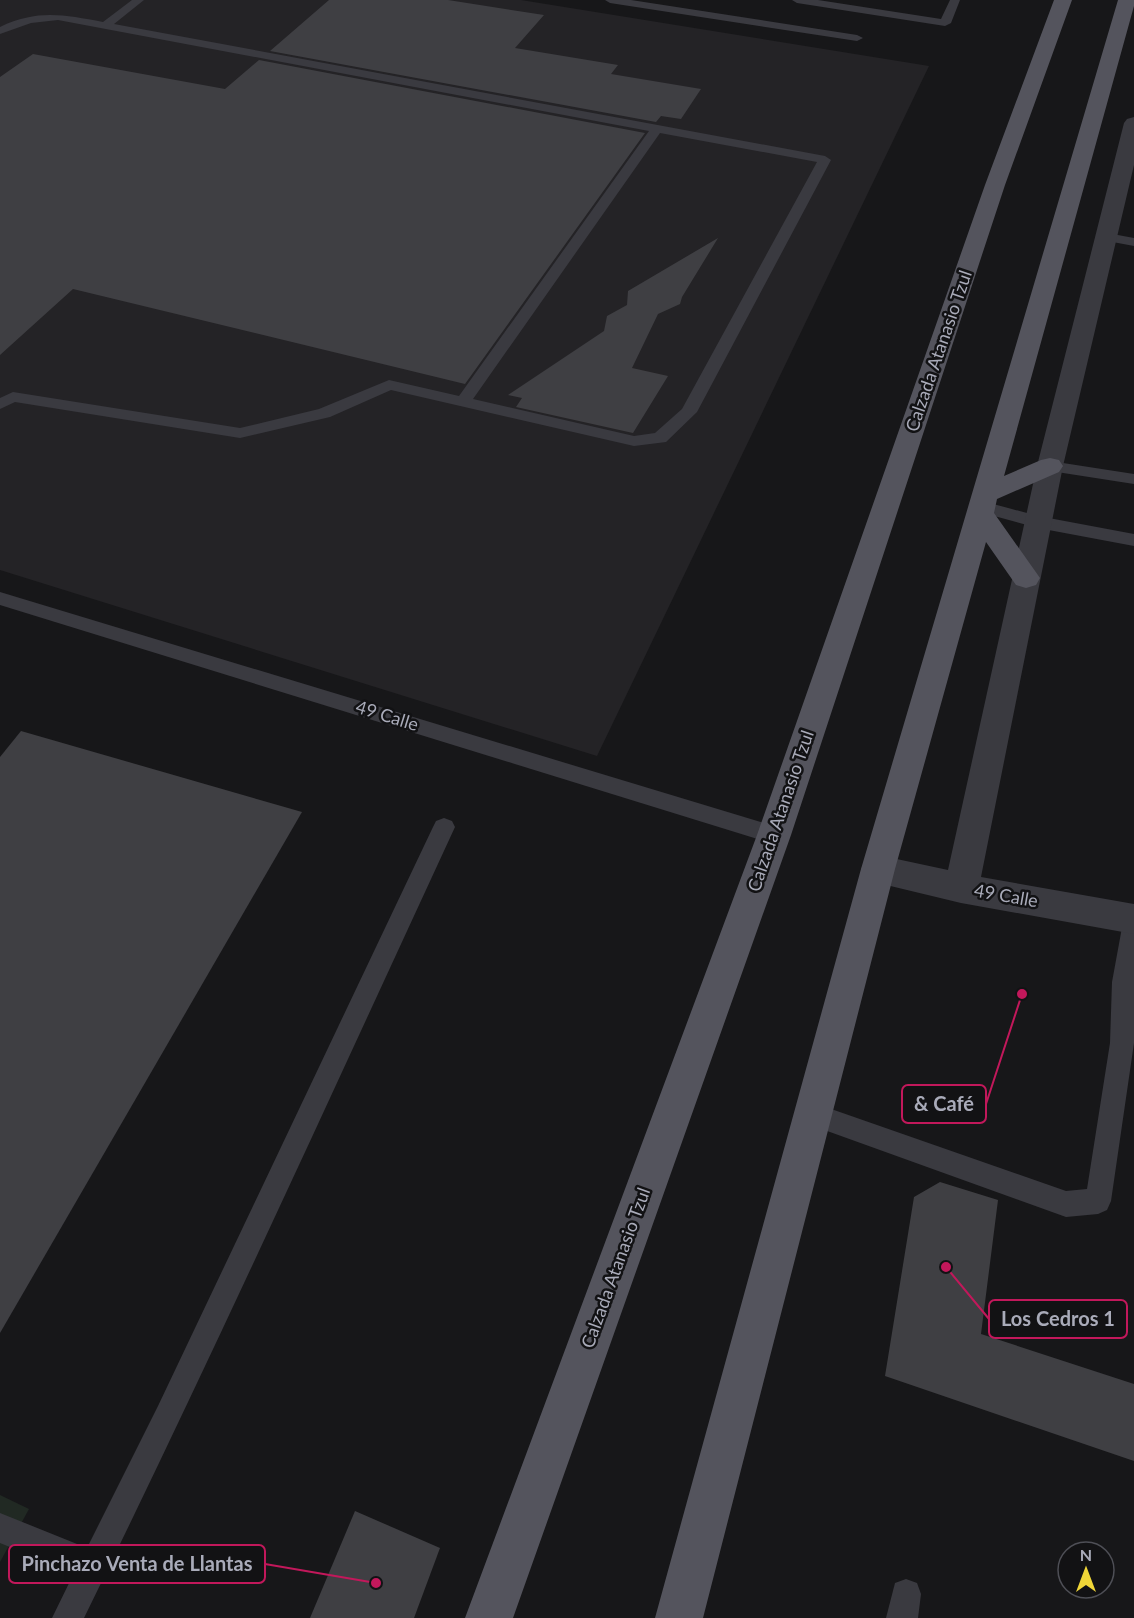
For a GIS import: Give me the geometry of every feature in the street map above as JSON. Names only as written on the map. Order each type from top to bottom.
[{"type":"main road","name":"Calzada Atanasio Tzul","points":[[489,1618],[774,834],[995,185],[1064,0]]},
{"type":"main road","points":[[679,1618],[878,869],[1127,0]]},
{"type":"main road","points":[[983,505],[1050,466]]},
{"type":"main road","points":[[983,505],[1026,578]]},
{"type":"street","points":[[961,888],[1050,466],[1134,123]]},
{"type":"street","name":"49 Calle","points":[[878,869],[961,888],[1134,920]]},
{"type":"lane","points":[[105,26],[139,0]]},
{"type":"lane","points":[[610,0],[857,38]]},
{"type":"lane","points":[[797,0],[945,23],[955,0]]},
{"type":"lane","points":[[0,31],[20,21],[39,16],[58,17],[825,160],[689,412],[660,438],[634,441],[388,385],[324,413],[240,433],[13,398],[0,404]]},
{"type":"lane","points":[[463,402],[657,129]]},
{"type":"lane","points":[[1107,237],[1134,242]]},
{"type":"lane","points":[[1050,466],[1134,479]]},
{"type":"lane","points":[[983,505],[1038,522],[1134,540]]},
{"type":"lane","name":"49 Calle","points":[[0,598],[774,834]]},
{"type":"lane","points":[[68,1618],[168,1416],[444,827]]},
{"type":"lane","points":[[814,1115],[1066,1204],[1098,1202],[1122,1043],[1124,982],[1134,920]]},
{"type":"lane","points":[[0,1528],[94,1566]]},
{"type":"shaded area","points":[[0,0],[521,0],[929,66],[597,756],[0,570]]},
{"type":"shaded area","points":[[0,1495],[29,1509],[0,1562]]},
{"type":"building","points":[[329,0],[448,0],[544,15],[515,48],[618,65],[611,74],[701,89],[681,119],[661,116],[656,122],[270,51]]},
{"type":"building","points":[[33,54],[225,89],[259,60],[645,133],[465,384],[73,289],[0,355],[0,77]]},
{"type":"building","points":[[718,238],[680,304],[658,314],[632,368],[668,376],[633,433],[516,407],[522,398],[508,395],[604,331],[607,316],[627,305],[628,291]]},
{"type":"building","points":[[21,731],[302,812],[0,1333],[0,757]]},
{"type":"building","points":[[940,1182],[998,1200],[981,1334],[1134,1384],[1134,1461],[885,1376],[914,1197]]},
{"type":"building","points":[[355,1511],[440,1548],[414,1618],[310,1618]]},
{"type":"place","name":"& Café","points":[[1022,994]]},
{"type":"place","name":"Los Cedros 1","points":[[946,1267]]},
{"type":"place","name":"Pinchazo Venta de Llantas","points":[[376,1583]]}]
